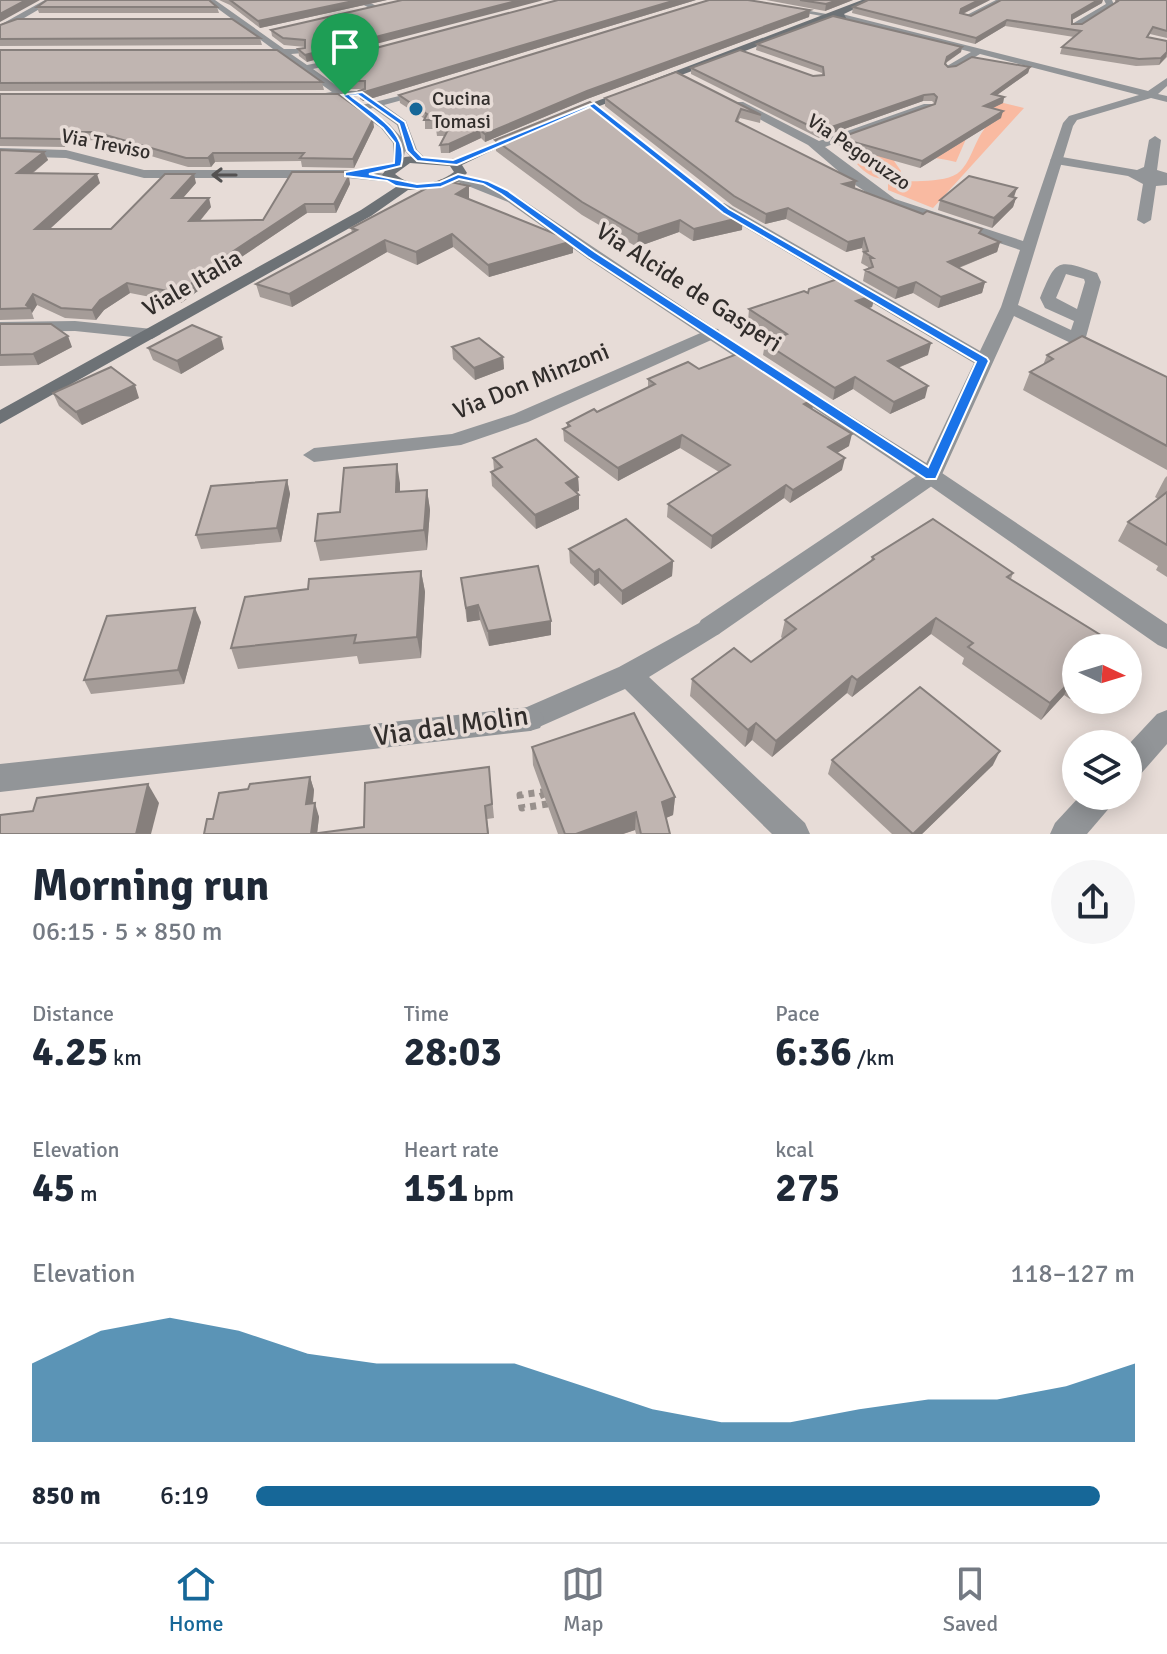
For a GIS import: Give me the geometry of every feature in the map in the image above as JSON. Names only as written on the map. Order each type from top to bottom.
[{"type":"main road","points":[[552,121],[869,0]]},
{"type":"main road","name":"Viale Italia","points":[[396,174],[441,184],[456,170],[526,131]]},
{"type":"main road","name":"Viale Italia","points":[[0,418],[366,213],[396,174],[420,159],[456,170]]},
{"type":"street","points":[[0,29],[51,0]]},
{"type":"street","points":[[210,0],[385,126],[399,143],[396,174]]},
{"type":"street","points":[[225,0],[402,123],[411,151],[420,159]]},
{"type":"street","points":[[357,0],[377,8]]},
{"type":"street","points":[[734,0],[835,15]]},
{"type":"street","points":[[756,0],[835,15],[1167,99]]},
{"type":"street","points":[[965,18],[1002,0]]},
{"type":"street","points":[[1075,26],[1110,5],[1108,0]]},
{"type":"street","points":[[363,11],[389,5]]},
{"type":"street","points":[[18,19],[42,19]]},
{"type":"street","points":[[212,19],[253,19]]},
{"type":"street","points":[[259,34],[272,32]]},
{"type":"street","points":[[740,50],[755,56]]},
{"type":"street","points":[[243,53],[301,51]]},
{"type":"street","points":[[950,68],[979,51]]},
{"type":"street","points":[[306,68],[350,58]]},
{"type":"street","points":[[674,73],[688,79]]},
{"type":"street","points":[[931,476],[1009,307],[1067,125],[1073,118],[1150,95],[1167,81]]},
{"type":"street","points":[[362,108],[428,89]]},
{"type":"street","points":[[296,97],[360,93]]},
{"type":"street","name":"Via Pegoruzzo","points":[[729,99],[817,146],[856,179],[890,202],[1028,248]]},
{"type":"street","points":[[591,104],[606,117]]},
{"type":"street","points":[[817,146],[928,106]]},
{"type":"street","points":[[1144,220],[1155,140]]},
{"type":"street","name":"Via Treviso","points":[[0,152],[66,154],[144,174],[396,174]]},
{"type":"street","points":[[1056,160],[1167,179]]},
{"type":"street","name":"Via Alcide de Gasperi","points":[[456,170],[504,192],[591,255],[931,476],[1167,638]]},
{"type":"street","points":[[702,193],[726,211],[983,361]]},
{"type":"street","points":[[1009,307],[1114,357]]},
{"type":"street","points":[[1077,339],[1082,318]]},
{"type":"street","points":[[0,327],[75,326],[152,334]]},
{"type":"street","name":"Via Don Minzoni","points":[[314,455],[454,440],[521,418],[712,333]]},
{"type":"street","name":"Via dal Molin","points":[[0,778],[530,719],[629,675],[710,627],[931,476]]},
{"type":"street","points":[[629,675],[794,834]]},
{"type":"street","points":[[1142,751],[1167,723]]},
{"type":"street","points":[[1066,834],[1087,810]]},
{"type":"shaded area","points":[[991,100],[1024,108],[933,208],[888,190],[888,183],[939,180],[957,174],[966,164],[985,128],[969,132],[956,162],[925,157],[894,161],[901,171],[899,176],[887,179],[871,175],[857,164],[944,126]]},
{"type":"building","points":[[0,0],[26,0],[0,14]]},
{"type":"building","points":[[47,0],[209,0],[217,7],[37,7]]},
{"type":"building","points":[[230,0],[358,0],[258,21]]},
{"type":"building","points":[[402,0],[520,0],[305,55],[298,49],[305,48],[305,40],[283,38],[271,30]]},
{"type":"building","points":[[558,0],[676,0],[361,93],[359,91],[365,89],[365,81],[344,81],[319,63]]},
{"type":"building","points":[[709,0],[748,0],[810,10],[587,91],[485,134],[480,130],[449,144],[440,145],[449,128],[436,128],[440,120],[424,120],[427,114],[399,95]]},
{"type":"building","points":[[800,0],[838,0],[826,4]]},
{"type":"building","points":[[868,0],[979,0],[961,9],[960,13],[971,16],[1001,0],[1098,0],[1072,15],[1072,24],[1082,24],[1117,0],[1167,0],[1167,31],[1153,27],[1147,37],[1167,41],[1167,52],[1161,58],[1139,59],[1062,47],[1081,31],[1007,20],[976,38],[853,7]]},
{"type":"building","points":[[833,16],[962,47],[947,57],[945,64],[948,67],[972,57],[1030,67],[992,94],[1004,97],[984,106],[1003,111],[922,161],[839,138],[935,104],[937,97],[934,94],[820,131],[691,68],[740,50],[813,76],[824,75],[823,67],[757,44]]},
{"type":"building","points":[[17,19],[232,19],[260,38],[0,39],[0,25]]},
{"type":"building","points":[[0,50],[277,50],[322,82],[0,83]]},
{"type":"building","points":[[676,72],[761,115],[741,109],[736,121],[856,181],[843,184],[923,214],[927,211],[982,229],[979,233],[1000,242],[948,262],[985,282],[941,297],[916,282],[898,288],[865,270],[873,267],[870,258],[873,258],[864,252],[868,251],[864,238],[848,242],[788,208],[766,214],[734,196],[605,98]]},
{"type":"building","points":[[0,94],[338,94],[373,119],[353,159],[300,158],[304,153],[213,153],[208,158],[186,158],[95,132],[69,132],[61,139],[0,138]]},
{"type":"building","points":[[590,102],[720,204],[743,217],[694,229],[680,220],[638,234],[582,202],[495,140]]},
{"type":"building","points":[[0,150],[44,152],[17,173],[97,174],[35,229],[111,229],[165,174],[194,174],[172,198],[209,198],[189,221],[263,220],[292,172],[346,172],[345,176],[349,176],[334,204],[305,204],[220,260],[223,261],[178,293],[127,283],[100,300],[92,310],[61,308],[33,294],[26,305],[30,308],[0,309]]},
{"type":"building","points":[[969,176],[1017,188],[1009,196],[1016,198],[994,218],[940,200]]},
{"type":"building","points":[[442,180],[469,186],[456,194],[573,241],[488,265],[452,234],[416,252],[385,240],[289,294],[256,284],[357,230],[351,228]]},
{"type":"building","points":[[843,277],[875,295],[856,301],[931,343],[888,361],[928,386],[894,402],[855,377],[835,388],[765,343],[787,334],[749,309],[804,291],[808,293],[809,289]]},
{"type":"building","points":[[0,324],[51,324],[68,336],[33,354],[0,355]]},
{"type":"building","points":[[192,325],[221,337],[177,361],[148,348]]},
{"type":"building","points":[[1082,336],[1167,377],[1167,446],[1030,372],[1053,359],[1047,355]]},
{"type":"building","points":[[479,338],[503,357],[474,368],[452,347]]},
{"type":"building","points":[[742,352],[814,399],[804,404],[852,434],[828,447],[845,458],[793,490],[786,485],[712,536],[668,504],[730,465],[682,435],[618,468],[563,429],[570,426],[567,423],[594,409],[597,412],[655,384],[648,379],[688,362],[699,369]]},
{"type":"building","points":[[111,367],[135,385],[76,412],[53,393]]},
{"type":"building","points":[[536,439],[578,477],[566,483],[579,495],[535,515],[491,472],[502,467],[493,458]]},
{"type":"building","points":[[397,464],[396,492],[427,490],[424,530],[315,541],[318,514],[340,512],[344,468]]},
{"type":"building","points":[[287,480],[277,528],[196,535],[211,486]]},
{"type":"building","points":[[1167,492],[1167,545],[1128,522]]},
{"type":"building","points":[[626,519],[673,561],[622,591],[599,569],[594,572],[569,549]]},
{"type":"building","points":[[933,519],[1013,573],[1007,577],[1099,634],[1062,634],[1062,690],[1050,703],[968,647],[973,643],[936,618],[857,680],[852,676],[776,741],[756,723],[748,730],[692,679],[734,648],[751,662],[796,629],[785,620],[874,559],[872,557]]},
{"type":"building","points":[[538,566],[551,621],[488,631],[478,605],[466,608],[461,578]]},
{"type":"building","points":[[421,571],[417,637],[354,643],[356,635],[231,648],[245,597],[308,589],[309,579]]},
{"type":"building","points":[[195,608],[178,670],[84,680],[107,616]]},
{"type":"building","points":[[920,687],[1000,751],[913,834],[832,760]]},
{"type":"building","points":[[634,713],[675,797],[662,802],[670,834],[641,834],[636,812],[576,834],[565,834],[532,747]]},
{"type":"building","points":[[489,767],[492,804],[485,806],[488,834],[311,834],[364,827],[365,783]]},
{"type":"building","points":[[310,777],[306,804],[315,803],[311,834],[204,834],[207,819],[213,819],[219,793],[248,789],[250,784]]},
{"type":"building","points":[[148,784],[136,834],[0,834],[0,815],[33,811],[37,798]]},
{"type":"place","name":"Cucina Tomasi","points":[[416,109]]},
{"type":"route","points":[[360,93],[402,123],[411,151],[420,159],[454,163],[591,104],[654,157],[726,211],[983,361],[931,476],[591,255],[504,192],[485,182],[458,177],[441,184],[417,187],[399,184],[389,178],[348,174],[392,168],[398,164],[400,151],[399,143],[385,126],[345,95],[360,93]]}]
